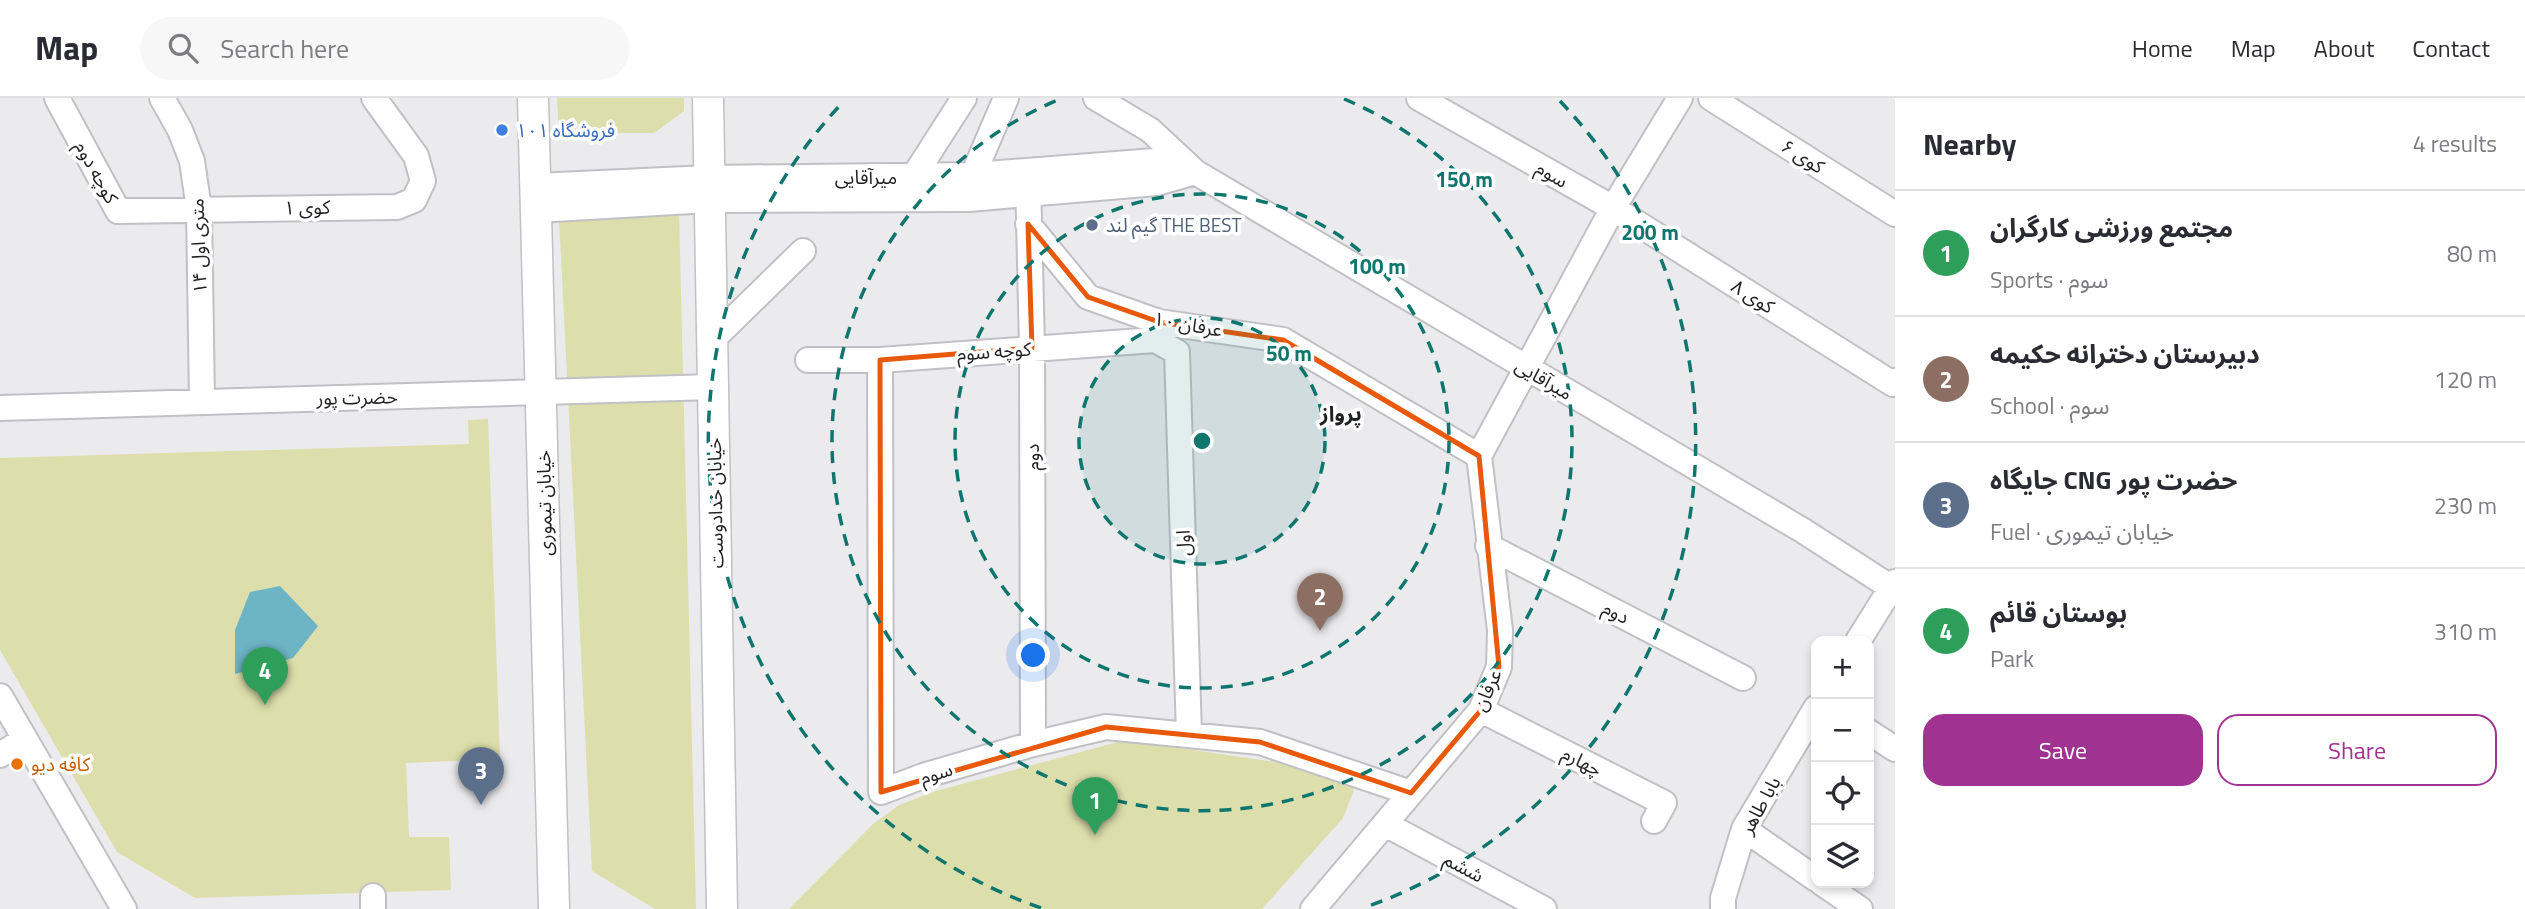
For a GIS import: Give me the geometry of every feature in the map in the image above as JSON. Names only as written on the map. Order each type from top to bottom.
[{"type":"main road","name":"خیابان تیموری","points":[[533,98],[554,909]]},
{"type":"main road","name":"خیابان خدادوست","points":[[708,98],[722,909]]},
{"type":"street","name":"کوچه دوم","points":[[57,98],[118,211],[199,209]]},
{"type":"street","name":"۱۴ متری اول","points":[[162,98],[180,130],[192,161],[199,209],[202,401]]},
{"type":"street","name":"کوی ۱","points":[[199,209],[397,207],[414,200],[423,181],[416,156],[374,98]]},
{"type":"street","points":[[912,188],[964,98]]},
{"type":"street","points":[[971,187],[1006,98]]},
{"type":"street","points":[[1096,98],[1150,130],[1195,172]]},
{"type":"street","name":"سوم","points":[[1419,98],[1612,208]]},
{"type":"street","points":[[1479,456],[1612,208],[1680,98]]},
{"type":"street","name":"کوی ۶","points":[[1712,98],[1895,214]]},
{"type":"street","name":"میرآقایی","points":[[537,198],[709,189],[971,187],[1028,182],[1154,162],[1195,172],[1894,586]]},
{"type":"street","name":"دوم","points":[[1028,182],[1032,348],[1033,744]]},
{"type":"street","name":"کوی ۸","points":[[1612,208],[1894,382]]},
{"type":"street","name":"عرفان ۱۰","points":[[1028,223],[1088,297],[1159,321],[1283,340],[1479,456]]},
{"type":"street","points":[[711,341],[803,251]]},
{"type":"street","name":"کوچه سوم","points":[[808,360],[880,359],[1155,340],[1177,352]]},
{"type":"street","name":"اول","points":[[1177,352],[1189,734]]},
{"type":"street","name":"سوم","points":[[880,359],[881,792],[923,776],[1033,744],[1106,727],[1261,742],[1411,793]]},
{"type":"street","name":"حضرت پور","points":[[0,408],[713,387]]},
{"type":"street","name":"عرفان","points":[[1313,909],[1481,710],[1499,667],[1500,630],[1479,456]]},
{"type":"street","name":"دوم","points":[[1488,546],[1743,678]]},
{"type":"street","points":[[1861,636],[1894,586]]},
{"type":"street","points":[[0,696],[124,909]]},
{"type":"street","name":"چهارم","points":[[1481,710],[1664,803],[1654,821]]},
{"type":"street","name":"بابا طاهر","points":[[1723,909],[1723,898],[1744,829],[1811,716]]},
{"type":"street","points":[[1874,735],[1895,749]]},
{"type":"street","points":[[0,755],[25,739]]},
{"type":"street","name":"ششم","points":[[1385,824],[1544,909]]},
{"type":"street","points":[[1744,829],[1811,876]]},
{"type":"street","points":[[1829,888],[1860,909]]},
{"type":"highlighted area","points":[[1028,224],[1088,297],[1159,322],[1283,340],[1479,456],[1499,667],[1481,710],[1411,793],[1260,742],[1106,727],[881,792],[880,360],[1032,348]]},
{"type":"green space","points":[[557,98],[684,98],[684,111],[654,133],[559,133]]},
{"type":"green space","points":[[679,210],[696,909],[655,909],[592,871],[559,218]]},
{"type":"green space","points":[[488,419],[500,759],[406,763],[409,837],[449,837],[451,890],[195,898],[117,852],[0,650],[0,458],[469,444],[468,420]]},
{"type":"green space","points":[[1118,742],[1144,743],[1311,767],[1343,774],[1354,790],[1343,818],[1262,909],[789,909],[873,824],[899,805],[936,791]]},
{"type":"water","points":[[280,586],[318,626],[293,658],[235,674],[235,630],[250,592]]},
{"type":"place","name":"فروشگاه ۱۰۱","points":[[502,130]]},
{"type":"place","name":"گیم لند THE BEST","points":[[1092,225]]},
{"type":"place","name":"دبیرستان دخترانه حکیمه","points":[[1320,631]]},
{"type":"place","name":"بوستان قائم","points":[[265,705]]},
{"type":"place","name":"کافه دیو","points":[[17,764]]},
{"type":"place","name":"جایگاه CNG حضرت پور","points":[[481,805]]},
{"type":"place","name":"مجتمع ورزشی کارگران","points":[[1095,835]]},
{"type":"district","name":"پرواز","points":[[1341,414]]}]
